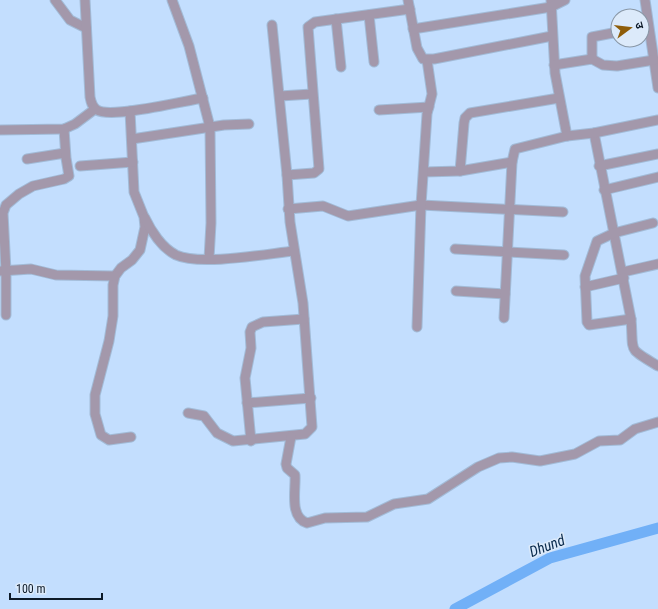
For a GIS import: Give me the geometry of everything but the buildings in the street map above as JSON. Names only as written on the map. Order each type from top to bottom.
[{"type":"street","points":[[55,0],[70,20],[86,28]]},
{"type":"street","points":[[85,0],[90,97],[92,105],[95,109],[108,113],[130,111],[203,98]]},
{"type":"street","points":[[172,0],[189,46],[210,127],[211,223],[209,259]]},
{"type":"street","points":[[413,29],[551,4],[565,0]]},
{"type":"street","points":[[645,0],[654,28],[655,63],[658,88]]},
{"type":"street","points":[[287,175],[314,173],[319,169],[308,27],[315,22],[369,15],[409,4],[413,29],[420,56],[427,60],[552,36]]},
{"type":"street","points":[[551,4],[554,65],[567,136]]},
{"type":"street","points":[[369,15],[374,62]]},
{"type":"street","points":[[336,19],[341,67]]},
{"type":"street","points":[[188,412],[204,416],[218,433],[233,441],[251,441],[305,434],[310,431],[312,424],[301,284],[294,252],[288,209],[287,175],[272,26]]},
{"type":"street","points":[[592,59],[592,37],[610,34]]},
{"type":"street","points":[[554,65],[592,59],[608,66],[655,63]]},
{"type":"street","points":[[417,327],[421,205],[431,88],[427,60]]},
{"type":"street","points":[[280,96],[312,94]]},
{"type":"street","points":[[460,171],[464,123],[470,113],[559,98]]},
{"type":"street","points":[[379,110],[429,108]]},
{"type":"street","points":[[0,130],[64,129],[75,124],[95,109]]},
{"type":"street","points":[[130,111],[134,192],[144,217],[165,247],[175,254],[188,259],[209,259],[294,252]]},
{"type":"street","points":[[504,318],[511,209],[512,162],[515,149],[567,136],[594,133],[658,120]]},
{"type":"street","points":[[132,139],[210,127],[249,124]]},
{"type":"street","points":[[6,315],[2,249],[2,217],[6,206],[25,190],[44,182],[67,178],[69,172],[65,153],[64,129]]},
{"type":"street","points":[[594,133],[599,166],[631,319],[632,344],[637,354],[658,366]]},
{"type":"street","points":[[27,159],[65,153]]},
{"type":"street","points":[[599,166],[658,154]]},
{"type":"street","points":[[80,166],[133,162]]},
{"type":"street","points":[[424,172],[460,171],[512,162]]},
{"type":"street","points":[[604,190],[658,177]]},
{"type":"street","points":[[288,209],[323,206],[348,216],[421,205],[563,212]]},
{"type":"street","points":[[131,437],[114,440],[105,438],[98,429],[95,395],[109,341],[113,316],[113,285],[115,276],[121,268],[132,260],[140,250],[145,227],[144,217]]},
{"type":"street","points":[[631,319],[589,326],[587,322],[585,287],[586,270],[595,245],[601,239],[614,233],[652,223]]},
{"type":"street","points":[[455,249],[564,254]]},
{"type":"street","points":[[585,287],[658,264]]},
{"type":"street","points":[[3,271],[31,269],[56,275],[115,276]]},
{"type":"street","points":[[456,291],[505,294]]},
{"type":"street","points":[[251,441],[245,378],[252,348],[250,332],[252,327],[263,322],[304,319]]},
{"type":"street","points":[[247,403],[311,398]]},
{"type":"street","points":[[291,437],[286,464],[287,468],[295,475],[295,508],[299,518],[307,523],[325,518],[367,517],[394,504],[428,499],[478,467],[500,458],[512,457],[540,462],[575,454],[599,441],[620,440],[635,429],[658,422]]},
{"type":"waterway","name":"Dhund","points":[[455,609],[550,558],[658,528]]}]
